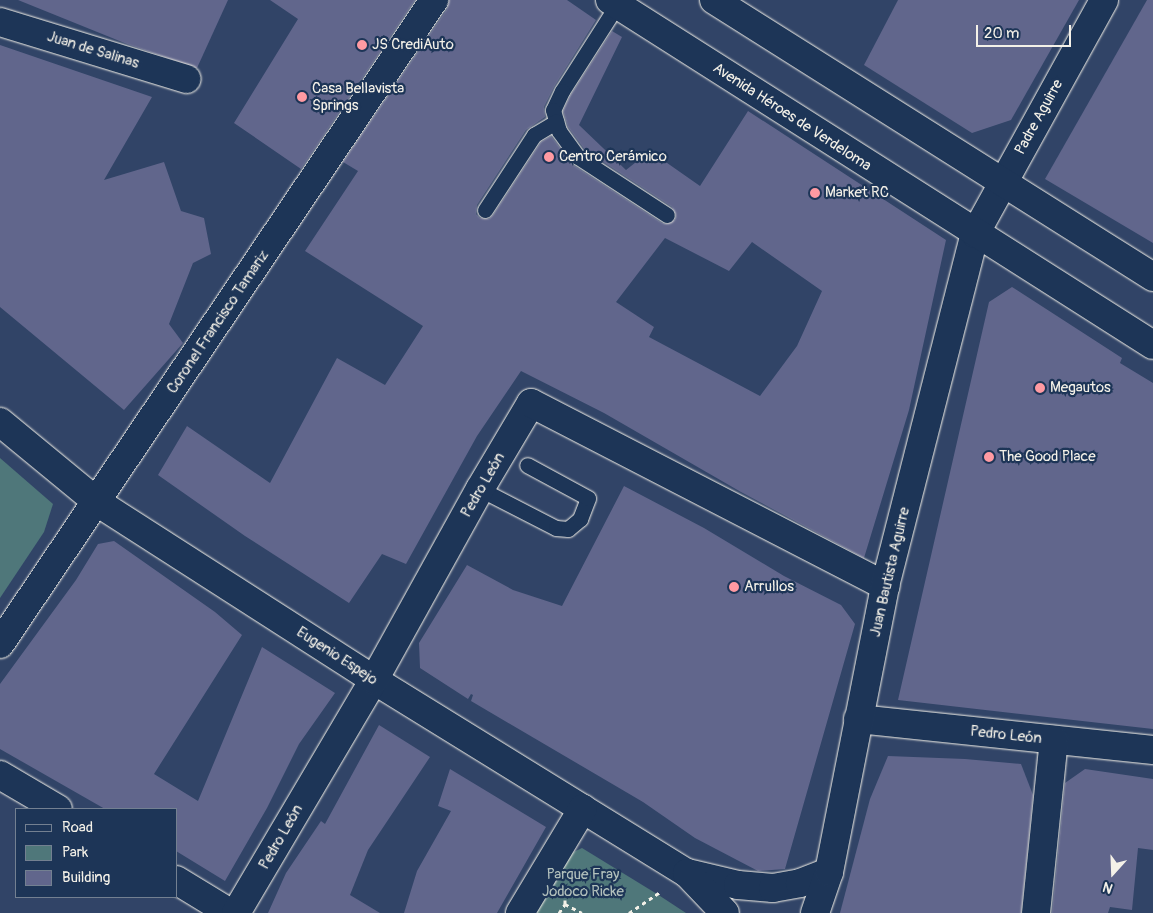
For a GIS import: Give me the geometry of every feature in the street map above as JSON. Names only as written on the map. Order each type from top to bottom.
[{"type":"street","name":"Coronel Francisco Tamariz","points":[[0,644],[434,0]]},
{"type":"street","points":[[714,0],[1153,277]]},
{"type":"street","name":"Padre Aguirre","points":[[975,234],[1104,0]]},
{"type":"street","name":"Avenida Héroes de Verdeloma","points":[[614,3],[975,234],[1153,345]]},
{"type":"street","name":"Juan de Salinas","points":[[0,22],[186,79]]},
{"type":"street","name":"Juan Bautista Aguirre","points":[[815,913],[829,872],[885,586],[975,234]]},
{"type":"street","name":"Pedro León","points":[[236,913],[374,680],[480,489],[531,403],[885,586]]},
{"type":"street","name":"Eugenio Espejo","points":[[0,422],[97,502],[374,680],[687,873],[725,913]]},
{"type":"street","name":"Pedro León","points":[[858,720],[1153,750]]},
{"type":"street","points":[[1036,913],[1054,740]]},
{"type":"street","points":[[0,775],[56,808]]},
{"type":"street","points":[[520,913],[583,808]]},
{"type":"street","name":"Eugenio Espejo","points":[[687,873],[738,885],[773,888],[800,883],[829,872]]},
{"type":"street","points":[[178,881],[230,913]]},
{"type":"lane","points":[[614,3],[562,91],[554,110],[556,122],[559,131],[578,157],[667,215]]},
{"type":"lane","points":[[485,210],[534,135],[556,122]]},
{"type":"lane","points":[[480,489],[556,528],[568,529],[580,519],[588,498],[527,465]]},
{"type":"path","points":[[629,913],[657,894]]},
{"type":"path","points":[[559,913],[565,904]]},
{"type":"green space","points":[[0,458],[53,504],[44,532],[0,598]]},
{"type":"green space","name":"Parque Fray Jodoco Ricke","points":[[582,848],[686,913],[533,913],[563,857]]},
{"type":"building","points":[[18,0],[228,0],[197,68],[127,44]]},
{"type":"building","name":"Casa Bellavista Springs","points":[[270,0],[415,0],[301,169],[234,123],[298,19]]},
{"type":"building","points":[[449,0],[567,0],[596,20],[554,87],[544,107],[545,117],[526,130],[477,205],[476,214],[480,218],[489,219],[493,215],[541,142],[551,136],[573,165],[662,223],[667,224],[675,220],[676,215],[672,207],[585,150],[568,127],[563,111],[570,96],[612,31],[622,37],[579,125],[626,170],[650,151],[700,186],[748,111],[946,240],[909,410],[864,558],[741,492],[604,413],[521,371],[477,436],[406,564],[382,554],[349,603],[245,536],[158,475],[187,426],[270,483],[337,358],[385,385],[423,326],[305,251],[358,171],[343,162],[447,9]],"holes":[[[665,238],[729,271],[752,242],[822,291],[797,346],[760,396],[649,337],[654,327],[616,302]]]},
{"type":"building","points":[[898,0],[1079,0],[1011,120],[972,133],[864,65]]},
{"type":"building","points":[[1147,0],[1153,0],[1153,243],[1045,179]]},
{"type":"building","points":[[0,45],[152,97],[104,180],[164,162],[181,211],[204,218],[211,254],[193,263],[169,324],[183,343],[124,410],[0,307]]},
{"type":"building","points":[[1012,287],[1122,358],[1120,363],[1153,383],[1153,729],[898,700],[989,302]]},
{"type":"building","points":[[624,486],[704,528],[784,576],[841,605],[855,624],[785,869],[758,871],[695,838],[643,802],[471,701],[473,695],[471,694],[468,699],[420,668],[419,643],[467,565],[513,590],[562,606]]},
{"type":"building","points":[[114,541],[215,612],[242,635],[154,774],[198,801],[262,647],[335,693],[299,744],[267,808],[225,881],[178,852],[178,808],[103,808],[0,749],[0,684],[76,580],[98,544]]},
{"type":"building","points":[[379,725],[430,757],[368,850],[350,895],[380,913],[268,913],[286,873],[321,821],[325,824]]},
{"type":"building","points":[[888,756],[965,759],[1021,764],[1033,795],[1021,913],[840,913],[870,799]]},
{"type":"building","points":[[450,769],[546,827],[497,913],[404,913],[417,871],[451,811],[438,806]]},
{"type":"building","points":[[1085,769],[1153,779],[1153,850],[1138,848],[1132,910],[1110,907],[1108,913],[1052,913],[1065,783]]},
{"type":"place","name":"JS CrediAuto","points":[[362,45]]},
{"type":"place","name":"Casa Bellavista Springs","points":[[302,97]]},
{"type":"place","name":"Centro Cerámico","points":[[549,157]]},
{"type":"place","name":"Market RC","points":[[815,193]]},
{"type":"place","name":"Megautos","points":[[1040,388]]},
{"type":"place","name":"The Good Place","points":[[989,457]]},
{"type":"place","name":"Arrullos","points":[[734,587]]}]
